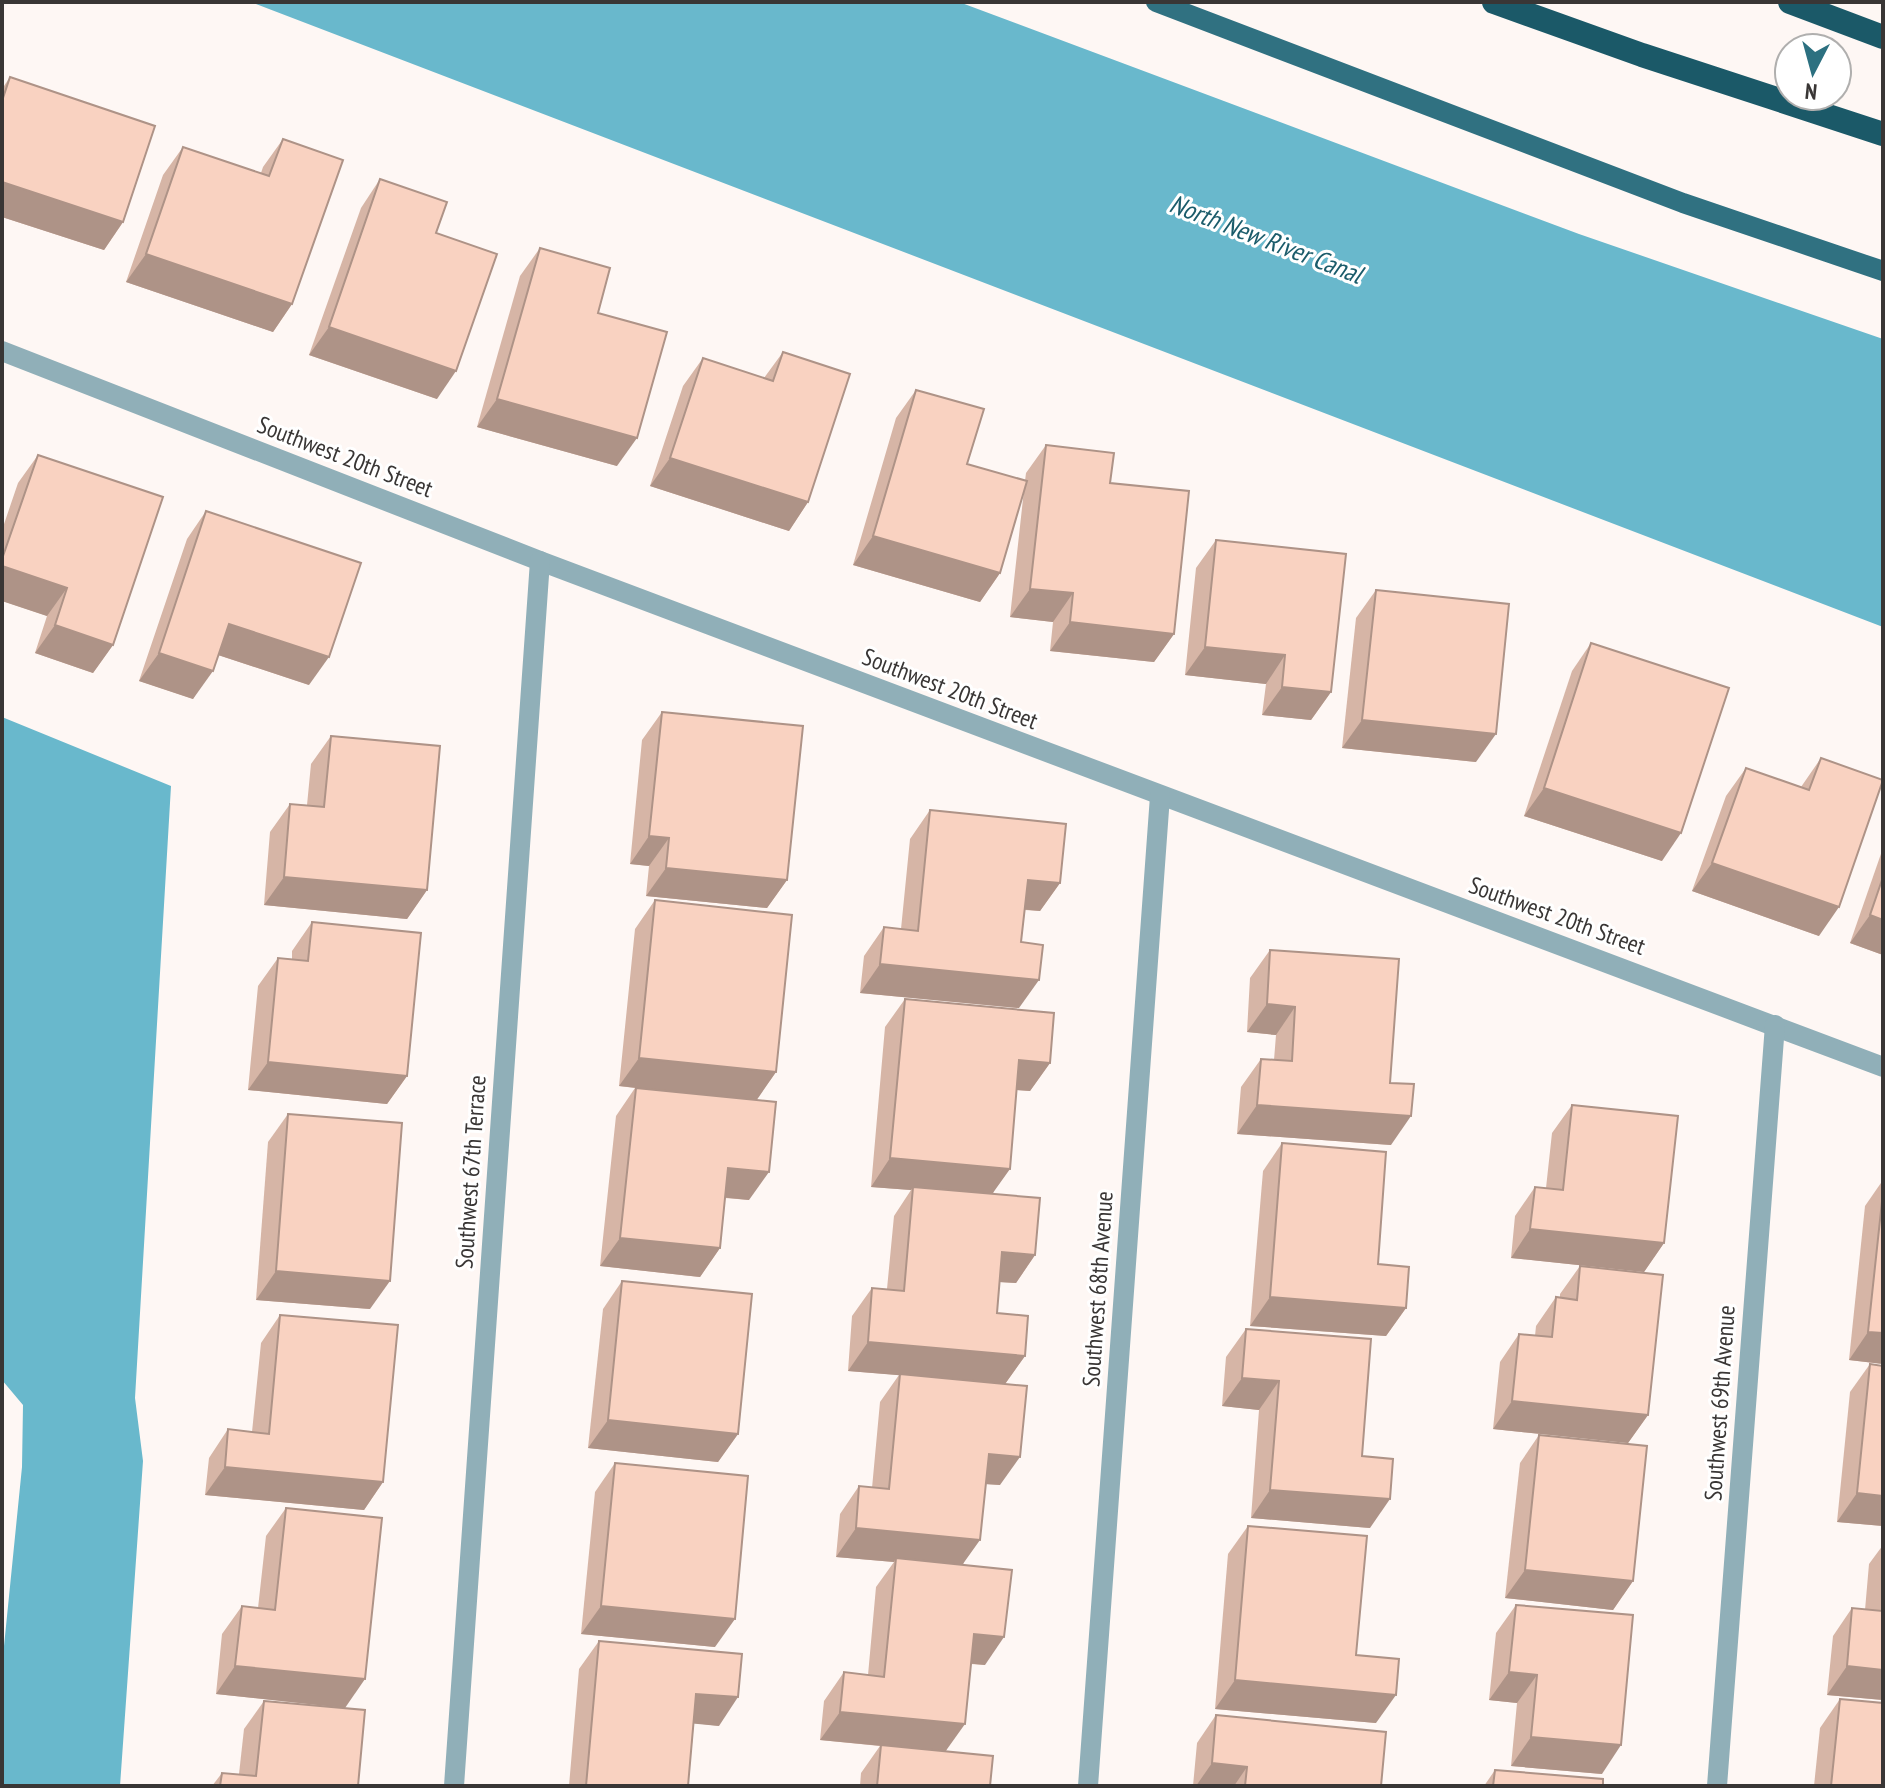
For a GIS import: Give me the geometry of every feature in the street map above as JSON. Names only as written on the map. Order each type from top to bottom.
[{"type":"highway","points":[[1494,2],[1642,55],[1883,134]]},
{"type":"highway","points":[[1790,2],[1883,37]]},
{"type":"main road","points":[[1156,2],[1683,203],[1883,271]]},
{"type":"street","name":"Southwest 20th Street","points":[[2,351],[540,561],[1883,1067]]},
{"type":"street","name":"Southwest 67th Terrace","points":[[454,1786],[540,561]]},
{"type":"street","name":"Southwest 68th Avenue","points":[[1088,1786],[1160,796]]},
{"type":"street","name":"Southwest 69th Avenue","points":[[1717,1786],[1775,1025]]},
{"type":"water","name":"North New River Canal","points":[[251,2],[959,2],[1579,234],[1883,339],[1883,627]]},
{"type":"water","points":[[2,717],[171,786],[135,1398],[143,1461],[120,1786],[2,1786],[2,1666],[22,1467],[23,1405],[2,1380]]},
{"type":"building","points":[[10,77],[155,126],[123,222],[2,182],[2,101]]},
{"type":"building","points":[[283,139],[343,160],[292,304],[146,254],[183,147],[269,176]]},
{"type":"building","points":[[380,179],[447,202],[436,233],[497,254],[456,371],[329,327]]},
{"type":"building","points":[[540,248],[610,268],[598,313],[667,332],[637,438],[497,399]]},
{"type":"building","points":[[783,352],[850,374],[808,502],[670,458],[703,358],[773,381]]},
{"type":"building","points":[[916,390],[984,409],[967,464],[1027,481],[1000,573],[873,536]]},
{"type":"building","points":[[1046,445],[1114,453],[1110,483],[1189,491],[1174,634],[1070,622],[1073,593],[1030,589]]},
{"type":"building","points":[[38,455],[163,497],[113,645],[55,625],[67,588],[2,566]]},
{"type":"building","points":[[206,511],[361,563],[329,657],[229,624],[213,671],[159,653]]},
{"type":"building","points":[[1216,540],[1346,554],[1331,692],[1282,687],[1285,655],[1205,647]]},
{"type":"building","points":[[1376,590],[1509,604],[1496,734],[1362,720]]},
{"type":"building","points":[[1591,643],[1729,688],[1681,833],[1544,788]]},
{"type":"building","points":[[662,712],[803,726],[787,880],[666,868],[669,838],[649,836]]},
{"type":"building","points":[[331,736],[440,746],[427,890],[284,877],[290,804],[324,807]]},
{"type":"building","points":[[1821,758],[1883,780],[1839,907],[1712,863],[1746,768],[1809,790]]},
{"type":"building","points":[[930,810],[1066,824],[1060,883],[1028,880],[1021,942],[1043,945],[1039,980],[880,964],[884,927],[918,931]]},
{"type":"building","points":[[1883,877],[1883,920],[1870,915]]},
{"type":"building","points":[[655,900],[792,915],[776,1072],[639,1058]]},
{"type":"building","points":[[312,922],[421,933],[407,1076],[268,1062],[278,958],[308,961]]},
{"type":"building","points":[[1270,950],[1399,959],[1390,1083],[1414,1084],[1411,1116],[1257,1105],[1261,1059],[1292,1061],[1295,1007],[1267,1004]]},
{"type":"building","points":[[905,999],[1054,1013],[1050,1063],[1019,1060],[1010,1169],[890,1158]]},
{"type":"building","points":[[636,1088],[776,1102],[769,1172],[728,1168],[720,1248],[620,1238]]},
{"type":"building","points":[[1572,1105],[1678,1116],[1664,1243],[1530,1229],[1535,1187],[1563,1190]]},
{"type":"building","points":[[288,1114],[402,1123],[390,1281],[276,1271]]},
{"type":"building","points":[[1282,1143],[1386,1152],[1378,1264],[1409,1267],[1406,1308],[1270,1297]]},
{"type":"building","points":[[913,1187],[1040,1198],[1035,1255],[1002,1252],[997,1313],[1028,1316],[1025,1356],[868,1342],[872,1288],[904,1291]]},
{"type":"building","points":[[1883,1192],[1883,1333],[1868,1332]]},
{"type":"building","points":[[1580,1266],[1663,1275],[1648,1415],[1512,1401],[1519,1334],[1552,1337],[1556,1297],[1577,1300]]},
{"type":"building","points":[[622,1281],[752,1294],[738,1434],[608,1420]]},
{"type":"building","points":[[280,1315],[398,1325],[383,1482],[225,1467],[228,1429],[269,1434]]},
{"type":"building","points":[[1246,1329],[1371,1339],[1362,1456],[1393,1459],[1390,1499],[1270,1490],[1279,1381],[1242,1378]]},
{"type":"building","points":[[1870,1364],[1883,1366],[1883,1496],[1857,1493]]},
{"type":"building","points":[[900,1374],[1027,1386],[1020,1457],[989,1454],[980,1540],[856,1528],[859,1486],[889,1489]]},
{"type":"building","points":[[1539,1435],[1647,1446],[1633,1581],[1525,1570]]},
{"type":"building","points":[[615,1463],[748,1476],[735,1619],[601,1606]]},
{"type":"building","points":[[286,1508],[382,1518],[365,1679],[235,1666],[242,1606],[275,1610]]},
{"type":"building","points":[[1248,1526],[1367,1536],[1356,1655],[1399,1659],[1396,1695],[1235,1680]]},
{"type":"building","points":[[896,1558],[1012,1570],[1004,1637],[974,1634],[965,1724],[840,1712],[844,1672],[884,1677]]},
{"type":"building","points":[[1883,1601],[1883,1670],[1847,1666],[1852,1608],[1882,1611]]},
{"type":"building","points":[[1516,1605],[1633,1615],[1621,1745],[1531,1737],[1537,1675],[1509,1672]]},
{"type":"building","points":[[599,1641],[742,1654],[738,1697],[696,1694],[688,1786],[586,1786]]},
{"type":"building","points":[[1840,1699],[1883,1703],[1883,1786],[1831,1786]]},
{"type":"building","points":[[264,1701],[365,1710],[358,1786],[220,1786],[222,1773],[256,1776]]},
{"type":"building","points":[[1216,1715],[1386,1732],[1381,1786],[1245,1786],[1247,1767],[1212,1763]]},
{"type":"building","points":[[881,1745],[993,1756],[990,1786],[877,1786]]},
{"type":"building","points":[[1495,1770],[1603,1779],[1603,1786],[1493,1786]]}]
